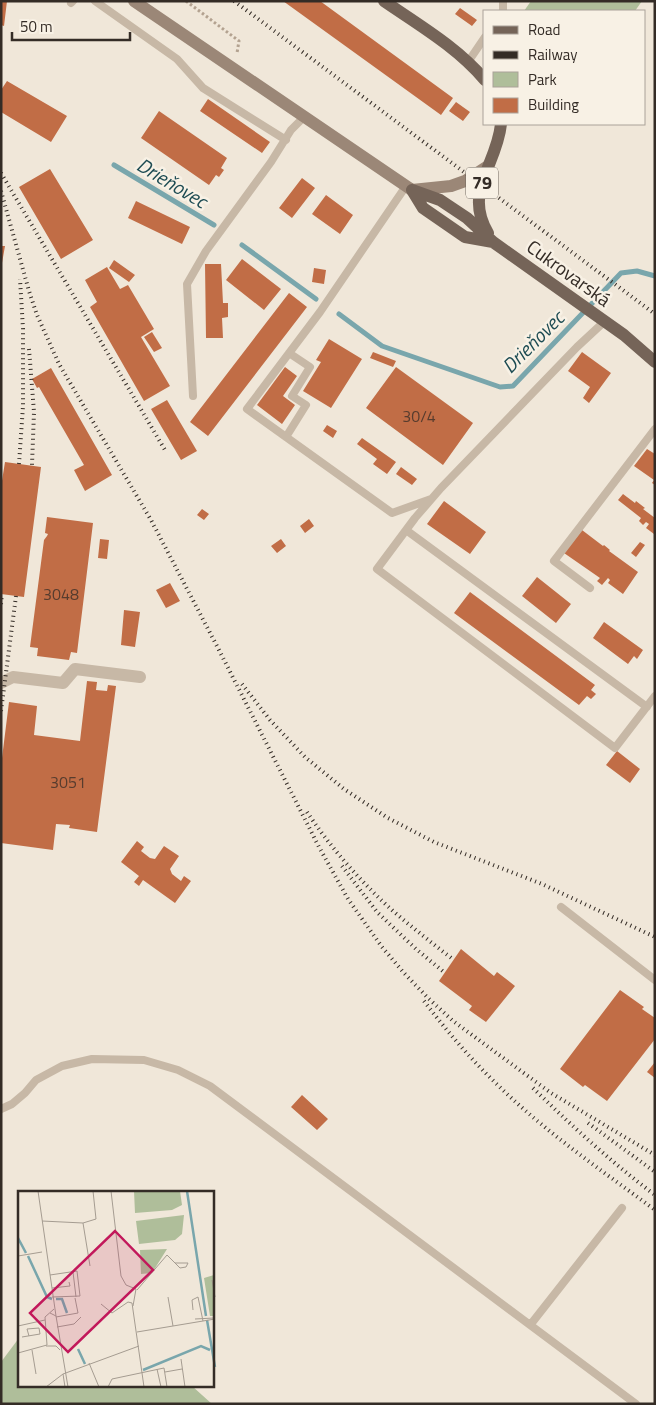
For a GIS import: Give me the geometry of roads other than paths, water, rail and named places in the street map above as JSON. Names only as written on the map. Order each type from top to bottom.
[{"type":"main road","points":[[384,1],[449,46],[483,78]]},
{"type":"main road","name":"79","points":[[493,242],[482,221],[478,197],[497,144],[501,125]]},
{"type":"main road","name":"Cukrovarská","points":[[409,188],[440,200],[467,218],[493,242],[624,335],[655,362]]},
{"type":"main road","name":"Cukrovarská","points":[[624,335],[655,353]]},
{"type":"street","points":[[134,1],[409,188],[451,186],[465,181],[488,166]]},
{"type":"street","points":[[1,683],[12,677],[63,683],[76,669],[140,678]]},
{"type":"lane","points":[[95,1],[177,59],[203,88],[286,140]]},
{"type":"lane","points":[[468,62],[483,40]]},
{"type":"lane","points":[[193,396],[186,284],[206,251],[286,140],[291,130],[304,117]]},
{"type":"lane","points":[[409,188],[320,312],[247,409],[392,513],[432,498]]},
{"type":"lane","points":[[601,318],[577,347],[432,498],[377,569],[615,748],[655,696]]},
{"type":"lane","points":[[286,436],[306,405],[292,396],[310,367],[289,353]]},
{"type":"lane","points":[[590,588],[554,561],[655,429]]},
{"type":"lane","points":[[406,530],[647,707]]},
{"type":"lane","points":[[561,907],[655,980]]},
{"type":"lane","points":[[1,1109],[12,1104],[36,1080],[62,1066],[92,1059],[144,1060],[178,1070],[210,1086],[636,1404]]},
{"type":"lane","points":[[531,1324],[622,1208]]},
{"type":"waterway","name":"Drieňovec","points":[[114,165],[214,225]]},
{"type":"waterway","name":"Drieňovec","points":[[242,245],[316,299]]},
{"type":"waterway","name":"Drieňovec","points":[[339,314],[382,346],[500,387],[513,386],[621,273],[637,271],[655,276]]},
{"type":"railway","points":[[234,1],[655,314]]},
{"type":"railway","points":[[1,173],[165,450]]},
{"type":"railway","points":[[1,191],[37,315],[59,364],[151,520],[319,847],[348,899],[382,947],[404,973],[453,1021],[551,1093],[655,1155]]},
{"type":"railway","points":[[19,464],[23,406],[23,329],[20,279]]},
{"type":"railway","points":[[29,349],[34,412],[32,465]]},
{"type":"railway","points":[[1,604],[2,594]]},
{"type":"railway","points":[[1,711],[16,596]]},
{"type":"railway","points":[[242,684],[270,720],[305,757],[344,789],[388,818],[434,842],[542,884],[655,937]]},
{"type":"railway","points":[[307,812],[336,851],[369,888],[393,911],[454,960]]},
{"type":"railway","points":[[342,866],[377,912],[445,973]]},
{"type":"railway","points":[[424,1001],[473,1060],[523,1108],[578,1153],[655,1210]]},
{"type":"railway","points":[[533,1088],[592,1143],[655,1195]]},
{"type":"railway","points":[[588,1123],[655,1172]]}]
